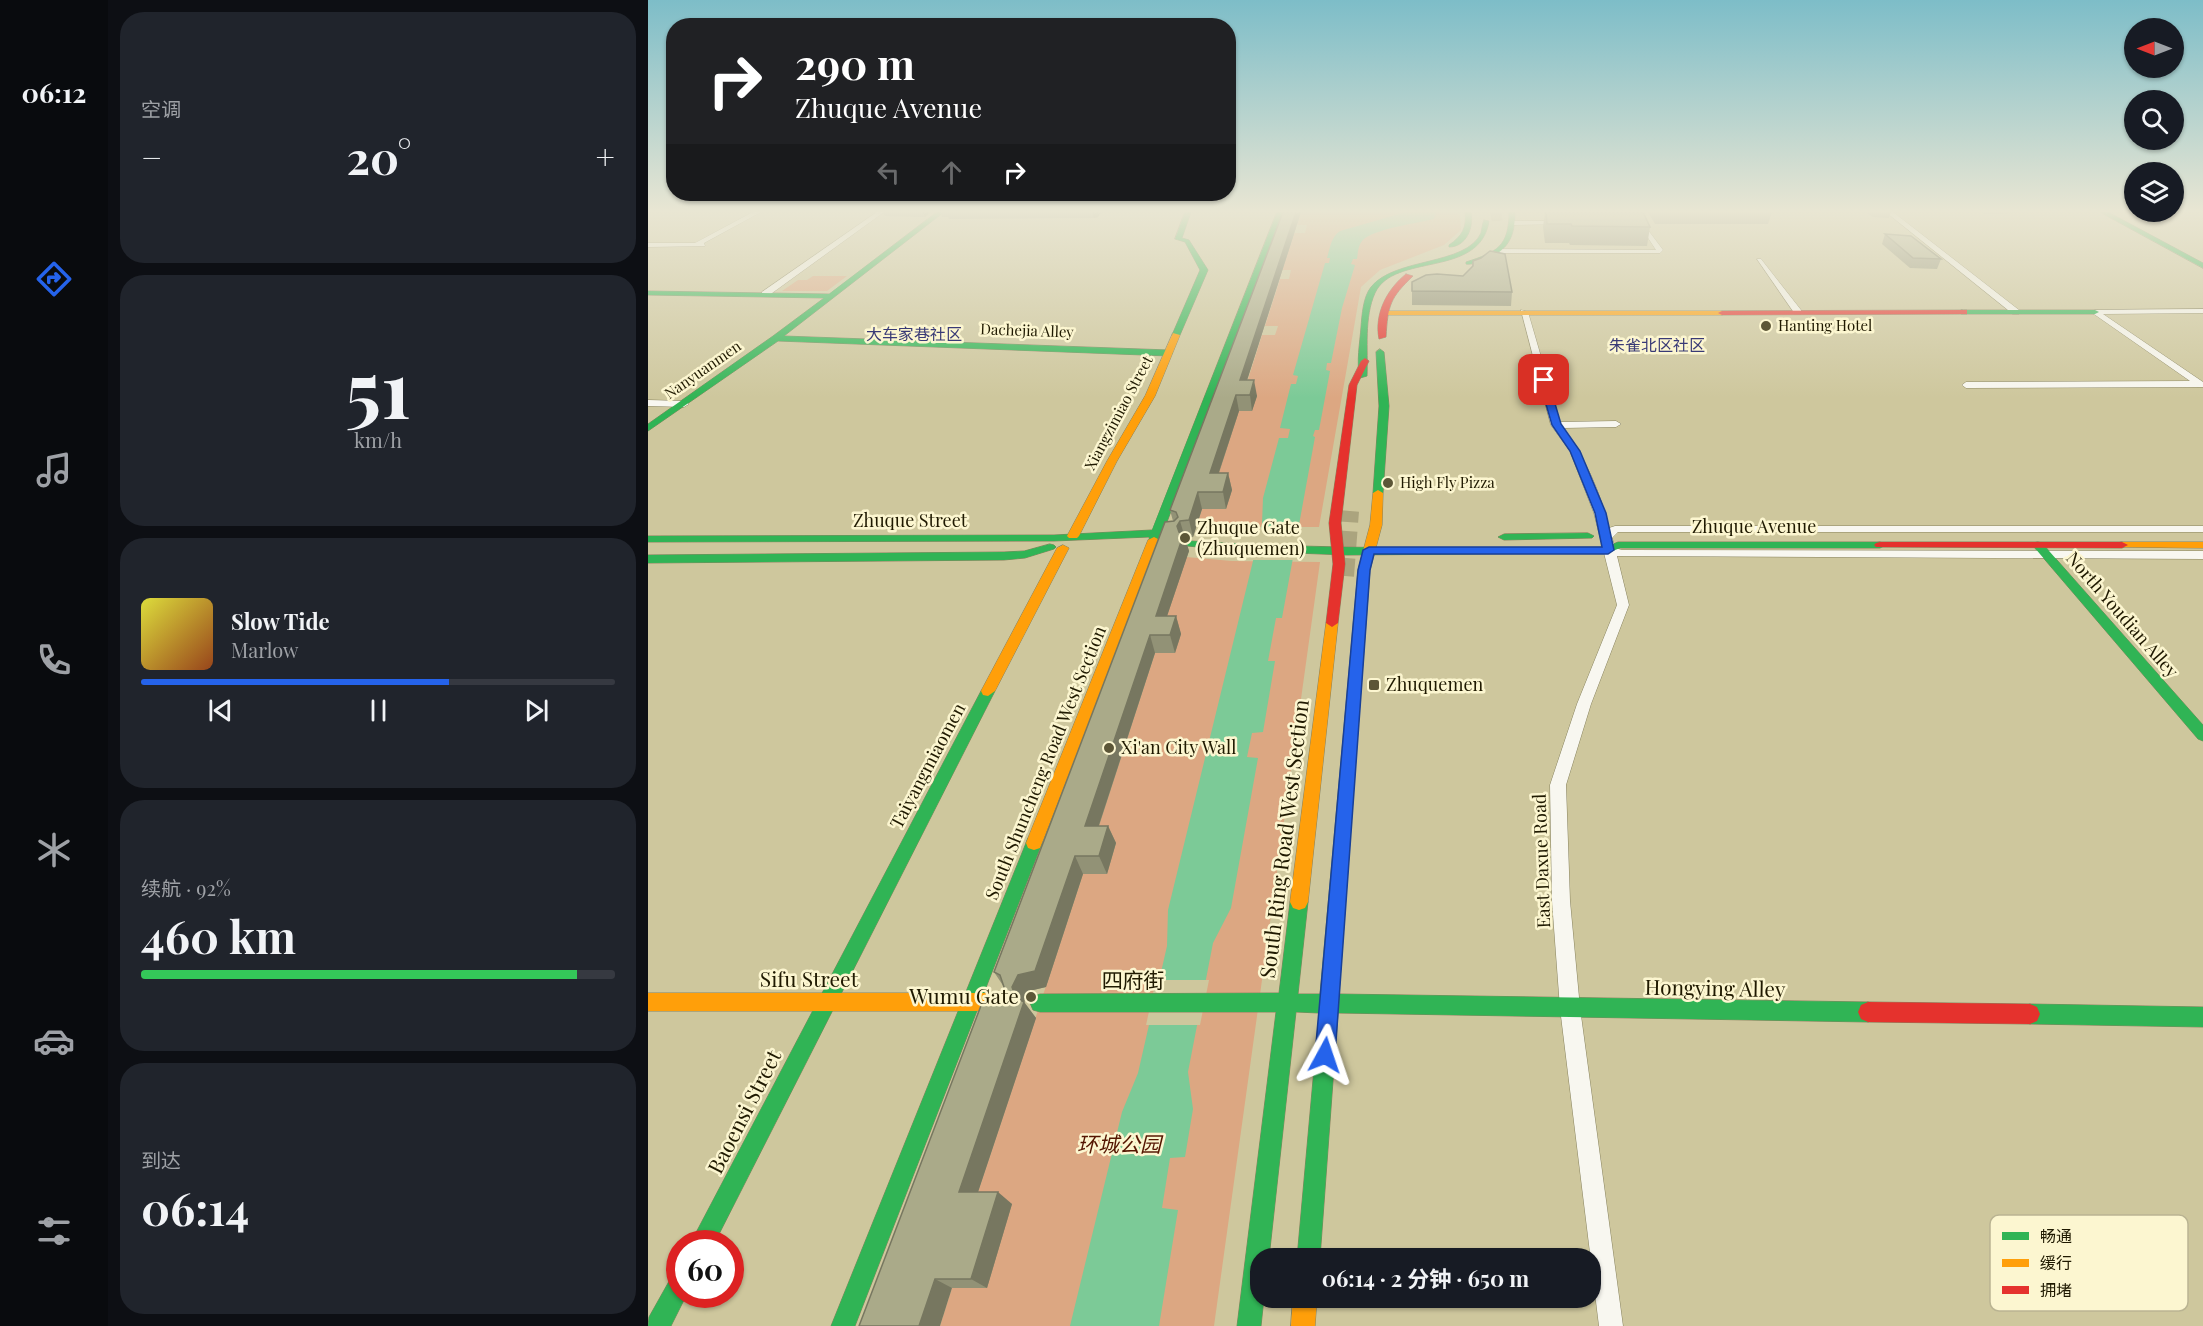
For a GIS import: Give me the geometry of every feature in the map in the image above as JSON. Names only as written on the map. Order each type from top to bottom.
[{"type":"street","points":[[765,294],[793,274]]},
{"type":"street","name":"Nanyuanmen","points":[[649,427],[776,338],[861,274]]},
{"type":"street","name":"Xiangzimiao Street","points":[[1073,536],[1112,461],[1150,396],[1202,274]]},
{"type":"street","name":"South Shuncheng Road West Section","points":[[843,1326],[1155,539],[1256,274]]},
{"type":"street","points":[[1365,512],[1384,313],[1388,282],[1395,274]]},
{"type":"street","points":[[1388,282],[1407,274]]},
{"type":"street","points":[[1388,282],[1422,274]]},
{"type":"street","points":[[1770,274],[1798,312]]},
{"type":"street","points":[[1968,274],[2016,312]]},
{"type":"street","name":"South Ring Road West Section","points":[[1350,511],[1370,300],[1375,286],[1388,282]]},
{"type":"street","points":[[648,293],[832,296]]},
{"type":"street","points":[[1384,313],[2203,311]]},
{"type":"street","name":"East Daxue Road","points":[[1524,312],[1557,425],[1575,451],[1600,513],[1623,604],[1584,704],[1558,785],[1561,901],[1570,1008],[1611,1326]]},
{"type":"street","points":[[2095,312],[2202,385]]},
{"type":"street","name":"Dachejia Alley","points":[[776,338],[1169,353]]},
{"type":"street","points":[[1310,1248],[1364,570],[1376,525],[1384,405],[1380,352]]},
{"type":"street","name":"South Ring Road West Section","points":[[1249,1326],[1339,564],[1335,523],[1353,385],[1365,361]]},
{"type":"street","points":[[1966,385],[2202,385]]},
{"type":"street","points":[[648,403],[684,404]]},
{"type":"street","points":[[1557,425],[1616,424]]},
{"type":"street","points":[[1607,543],[1615,529],[2203,529]]},
{"type":"street","points":[[648,532],[1046,532],[1055,544],[1025,554],[1004,556],[648,559]]},
{"type":"street","name":"Zhuque Street","points":[[648,538],[1055,544],[1073,536],[1155,539]]},
{"type":"street","name":"Zhuque Avenue","points":[[1193,538],[1238,543],[1371,544],[2203,537]]},
{"type":"street","name":"Zhuque Street","points":[[648,548],[1055,544],[1170,538]]},
{"type":"street","name":"Zhuque Avenue","points":[[1607,543],[1618,545],[2042,550],[2203,545]]},
{"type":"street","name":"Taiyangmiaomen","points":[[826,1000],[1055,544]]},
{"type":"street","points":[[2042,550],[2203,555]]},
{"type":"street","name":"North Youdian Alley","points":[[2042,550],[2203,735]]},
{"type":"street","name":"Sifu Street","points":[[648,1002],[826,1000],[971,1002]]},
{"type":"street","name":"Baoensi Street","points":[[707,1230],[826,1000]]},
{"type":"street","points":[[971,1002],[1000,1002]]},
{"type":"street","name":"Hongying Alley","points":[[1227,1002],[2203,1017]]},
{"type":"street","name":"四府街","points":[[1040,1003],[1227,1002]]},
{"type":"street","points":[[658,1326],[667,1308]]},
{"type":"street","points":[[1303,1326],[1304,1308]]},
{"type":"green space","points":[[1290,274],[1376,274],[1361,287],[1319,527],[1196,527],[1202,509],[1226,509],[1213,490],[1262,335],[1275,335],[1278,326],[1265,326],[1280,279],[1289,279]]},
{"type":"green space","points":[[813,276],[847,276],[827,291],[782,291],[798,280],[807,280]]},
{"type":"green space","name":"环城公园","points":[[1186,557],[1232,561],[1320,562],[1214,1326],[940,1326],[952,1288],[1012,1204],[974,1204],[1083,874],[1107,873],[1116,843],[1093,843],[1155,653],[1175,653],[1161,634]]},
{"type":"shaded area","points":[[1322,274],[1352,274],[1342,308],[1331,363],[1327,363],[1326,370],[1330,371],[1319,430],[1315,430],[1313,436],[1315,437],[1282,618],[1276,618],[1268,661],[1275,661],[1263,732],[1252,733],[1247,757],[1258,758],[1231,908],[1213,943],[1188,1072],[1193,1109],[1185,1157],[1170,1158],[1162,1208],[1178,1210],[1159,1326],[1070,1326],[1122,1112],[1138,1073],[1167,946],[1168,910],[1262,524],[1263,498],[1279,438],[1288,438],[1290,429],[1280,428],[1291,384],[1296,384],[1298,376],[1293,375]]},
{"type":"pier","points":[[1258,528],[1300,528],[1295,560],[1250,560]]},
{"type":"pier","points":[[1156,980],[1209,980],[1200,1025],[1146,1025]]},
{"type":"building","name":"Xi'an City Wall","points":[[1260,274],[1275,274],[1240,380],[1254,380],[1250,395],[1236,395],[1210,473],[1228,473],[1223,492],[1198,492],[1189,520],[1180,521],[1177,526],[1179,532],[1184,533],[1156,616],[1176,616],[1170,635],[1150,635],[1085,826],[1108,826],[1099,856],[1075,856],[1035,971],[1018,975],[1012,987],[1016,998],[1024,1002],[959,1192],[998,1192],[971,1279],[935,1279],[919,1326],[859,1326],[982,1003],[999,999],[1004,987],[1000,975],[994,972],[1165,522],[1174,521],[1178,517],[1176,512],[1170,510]]},
{"type":"building","points":[[1465,274],[1509,274],[1512,292],[1412,291],[1412,282],[1426,275],[1463,276]]},
{"type":"tunnel","points":[[1345,576],[1350,511]]},
{"type":"traffic: fast","points":[[648,428],[776,338],[860,274]]},
{"type":"traffic: fast","points":[[1176,335],[1202,274]]},
{"type":"traffic: fast","points":[[1154,540],[1256,274]]},
{"type":"traffic: fast","points":[[1363,376],[1367,306],[1373,289],[1393,274]]},
{"type":"traffic: fast","points":[[648,293],[833,296]]},
{"type":"traffic: fast","points":[[1964,312],[2095,312]]},
{"type":"traffic: fast","points":[[776,338],[1169,353]]},
{"type":"traffic: fast","points":[[1378,493],[1384,406],[1380,352]]},
{"type":"traffic: fast","points":[[648,539],[1054,538],[1169,533]]},
{"type":"traffic: fast","points":[[1504,537],[1588,536]]},
{"type":"traffic: fast","points":[[1191,544],[1243,548],[1399,552],[1608,550],[1618,545],[1880,545]]},
{"type":"traffic: fast","points":[[2038,545],[2203,735]]},
{"type":"traffic: fast","points":[[648,559],[1004,556],[1025,554],[1050,547]]},
{"type":"traffic: fast","points":[[708,1230],[988,691]]},
{"type":"traffic: fast","points":[[1310,1248],[1352,716]]},
{"type":"traffic: fast","points":[[843,1326],[1034,843]]},
{"type":"traffic: fast","points":[[1249,1326],[1299,902]]},
{"type":"traffic: fast","points":[[1040,1003],[1227,1002],[1868,1012]]},
{"type":"traffic: fast","points":[[2030,1014],[2203,1017]]},
{"type":"traffic: fast","points":[[658,1326],[667,1308]]},
{"type":"traffic: slow","points":[[1384,313],[1722,313]]},
{"type":"traffic: slow","points":[[1073,536],[1112,461],[1150,396],[1176,335]]},
{"type":"traffic: slow","points":[[1352,716],[1364,570],[1376,525],[1378,493]]},
{"type":"traffic: slow","points":[[1034,843],[1154,540]]},
{"type":"traffic: slow","points":[[2122,545],[2203,545]]},
{"type":"traffic: slow","points":[[988,691],[1063,548]]},
{"type":"traffic: slow","points":[[1299,902],[1332,623]]},
{"type":"traffic: slow","points":[[648,1002],[1000,1002]]},
{"type":"traffic: slow","points":[[1303,1326],[1304,1308]]},
{"type":"traffic: jam","points":[[1382,337],[1385,310],[1390,295],[1409,276]]},
{"type":"traffic: jam","points":[[1722,313],[1964,312]]},
{"type":"traffic: jam","points":[[1332,623],[1339,564],[1335,523],[1353,385],[1365,361]]},
{"type":"traffic: jam","points":[[1880,545],[2122,545]]},
{"type":"traffic: jam","points":[[1868,1012],[2030,1014]]},
{"type":"place","name":"Hanting Hotel","points":[[1766,326]]},
{"type":"place","name":"High Fly Pizza","points":[[1388,483]]},
{"type":"place","name":"Zhuque Gate (Zhuquemen)","points":[[1185,538]]},
{"type":"place","name":"Zhuquemen","points":[[1374,685]]},
{"type":"place","name":"Xi'an City Wall","points":[[1109,748]]},
{"type":"place","name":"Wumu Gate","points":[[1031,997]]},
{"type":"district","name":"大车家巷社区","points":[[914,334]]},
{"type":"district","name":"朱雀北区社区","points":[[1657,345]]},
{"type":"route","points":[[1325,1055],[1364,570],[1369,550],[1608,550],[1600,513],[1575,451],[1557,425],[1544,380]]}]
